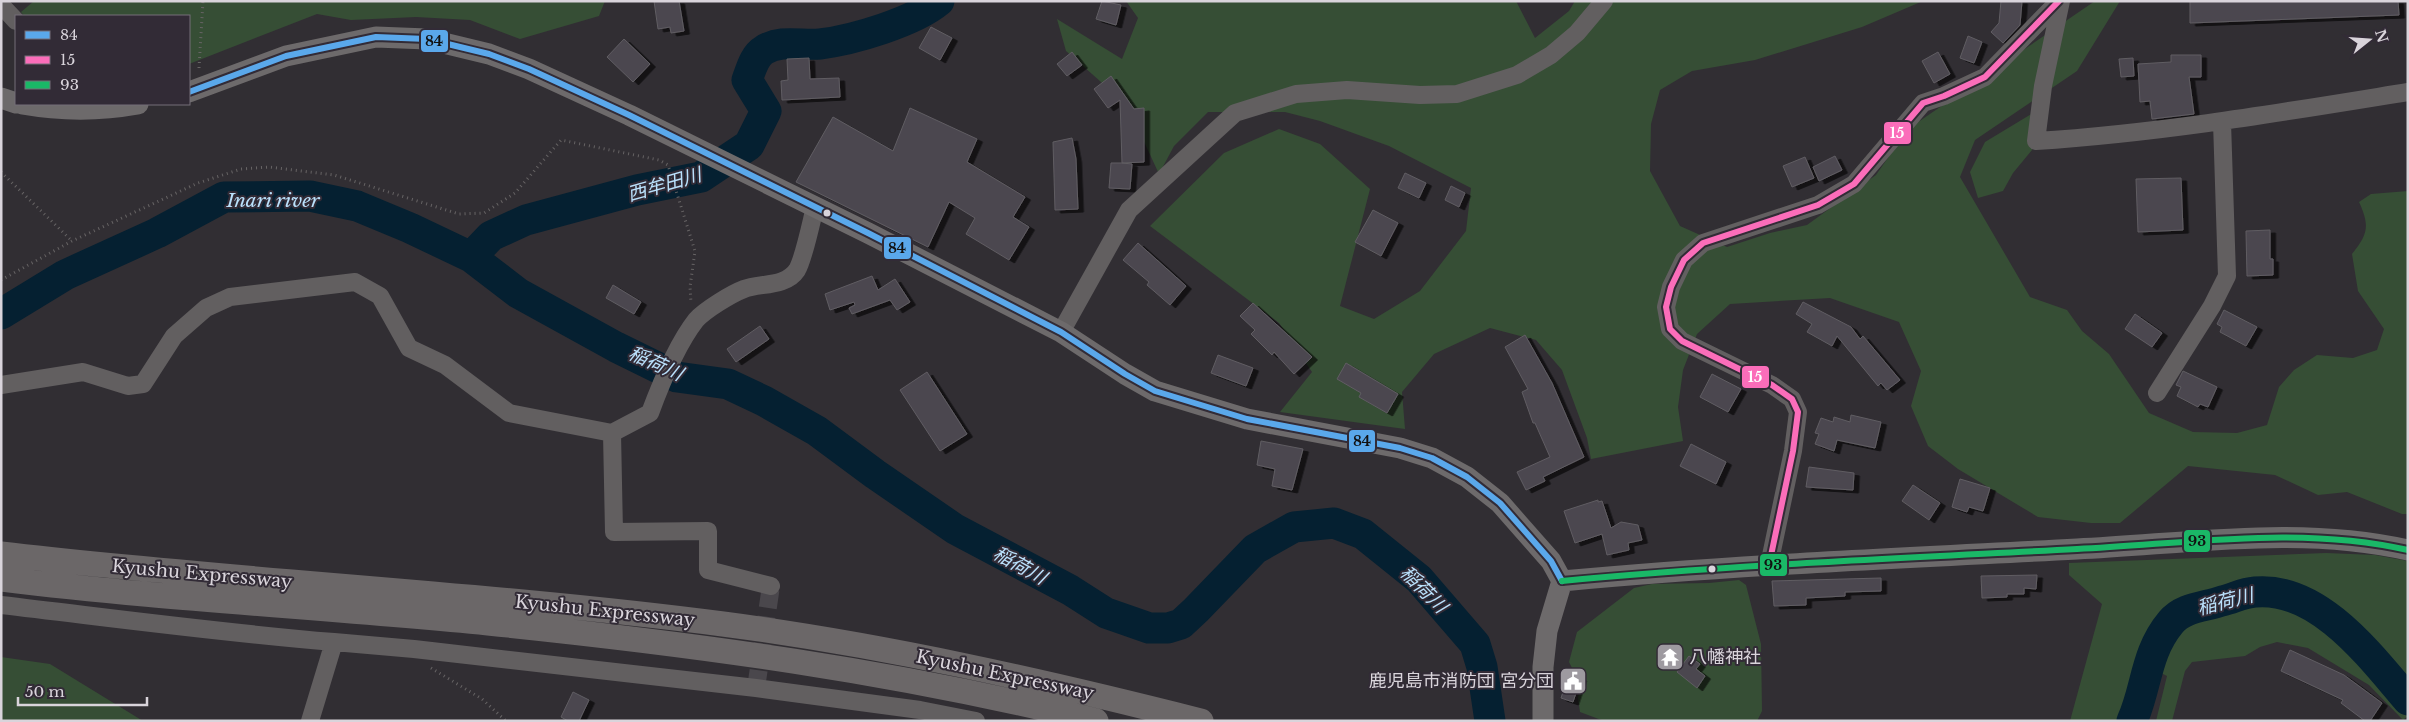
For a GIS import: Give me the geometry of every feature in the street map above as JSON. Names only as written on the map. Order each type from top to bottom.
[{"type":"highway","name":"Kyushu Expressway","points":[[1,554],[89,564],[487,598],[725,624],[890,651],[1074,689],[1201,721]]},
{"type":"highway","name":"Kyushu Expressway","points":[[1,579],[88,590],[486,623],[721,649],[886,676],[1096,721]]},
{"type":"main road","points":[[193,91],[286,56],[376,38],[428,39],[480,51],[529,69],[815,208],[1061,332],[1125,374],[1155,391],[1247,418],[1392,446],[1432,458],[1467,477],[1500,503],[1551,561],[1562,581],[1548,631],[1543,667],[1542,713]]},
{"type":"main road","points":[[1,98],[15,103]]},
{"type":"main road","points":[[34,105],[100,110],[132,105]]},
{"type":"main road","points":[[1562,581],[1769,565],[2268,538],[2365,541],[2408,550]]},
{"type":"street","points":[[1061,332],[1129,210],[1235,113],[1296,94],[1347,90],[1420,95],[1457,94],[1517,75],[1551,55],[1577,34],[1604,1]]},
{"type":"street","points":[[2060,1],[2043,86],[2036,141],[2120,135],[2222,122],[2408,92]]},
{"type":"street","points":[[1769,565],[1793,451],[1798,412],[1792,398],[1772,385],[1682,341],[1670,329],[1666,307],[1671,287],[1684,260],[1703,243],[1818,205],[1846,190],[1854,184],[1923,103],[1944,96],[1985,77],[2060,1]]},
{"type":"street","points":[[1,5],[15,20]]},
{"type":"street","points":[[2157,393],[2212,306],[2227,276],[2222,122]]},
{"type":"street","points":[[1,385],[83,372],[128,386],[144,384],[174,336],[206,308],[230,297],[355,282],[380,296],[409,348],[445,365],[509,413],[612,433],[650,414],[660,389],[692,327],[727,298],[746,289],[762,287],[789,278],[797,270],[815,208]]},
{"type":"street","points":[[612,433],[614,532],[708,530],[708,570],[772,586]]},
{"type":"street","points":[[1,605],[186,626],[246,635],[414,649],[756,688],[920,710],[976,721]]},
{"type":"street","points":[[310,721],[334,642]]},
{"type":"path","points":[[193,91],[203,1]]},
{"type":"path","points":[[1,280],[72,241],[198,183],[240,169],[269,167],[334,175],[458,214],[484,213],[515,194],[561,140],[660,160],[668,165],[695,251],[690,287],[692,327]]},
{"type":"path","points":[[1,172],[72,241]]},
{"type":"path","points":[[414,649],[431,668],[482,699],[506,721]]},
{"type":"green space","points":[[34,1],[605,1],[599,16],[520,39],[470,20],[416,17],[351,20],[317,14],[190,64],[190,15],[23,15],[21,12]]},
{"type":"green space","points":[[1126,1],[1516,1],[1535,38],[1569,11],[1575,1],[1923,1],[1862,27],[1755,60],[1692,71],[1660,90],[1651,124],[1650,171],[1680,226],[1727,247],[1770,233],[1807,225],[1876,175],[1908,129],[2095,1],[2120,1],[2077,71],[1975,140],[1960,177],[2030,297],[2067,310],[2082,331],[2109,354],[2149,413],[2193,432],[2237,433],[2267,425],[2279,387],[2294,370],[2317,355],[2353,358],[2377,350],[2384,329],[2358,291],[2352,254],[2366,230],[2365,217],[2359,202],[2371,194],[2408,191],[2408,514],[2402,514],[2347,492],[2318,495],[2275,475],[2188,466],[2120,523],[2091,523],[2038,517],[1958,469],[1928,446],[1911,406],[1921,371],[1899,322],[1830,298],[1730,304],[1697,334],[1683,370],[1678,407],[1683,441],[1591,459],[1587,438],[1562,370],[1536,340],[1490,328],[1434,354],[1402,392],[1405,429],[1280,412],[1312,372],[1279,323],[1150,226],[1224,153],[1279,129],[1320,144],[1370,189],[1340,306],[1374,319],[1420,291],[1466,231],[1471,188],[1389,146],[1320,121],[1285,112],[1208,112],[1174,146],[1159,174],[1127,105],[1066,51],[1057,19],[1122,59],[1138,18]]},
{"type":"green space","points":[[2033,113],[2032,150],[2013,173],[2003,191],[1978,198],[1970,172],[1985,142]]},
{"type":"green space","points":[[2326,553],[2375,555],[2408,561],[2408,716],[2403,720],[2369,685],[2308,648],[2277,642],[2260,647],[2245,656],[2192,662],[2185,671],[2172,721],[2156,721],[2167,676],[2143,664],[2135,721],[2070,721],[2102,604],[2069,575],[2069,563]]},
{"type":"green space","points":[[1739,580],[1746,585],[1761,644],[1762,711],[1757,721],[1604,721],[1580,712],[1578,698],[1583,675],[1573,670],[1569,662],[1577,632],[1634,588],[1652,584],[1709,583]]},
{"type":"green space","points":[[1,657],[50,664],[143,721],[1,721]]},
{"type":"building","points":[[654,1],[679,1],[684,31],[671,33],[670,27],[658,29]]},
{"type":"building","points":[[1102,1],[1121,5],[1116,25],[1096,19]]},
{"type":"building","points":[[2001,1],[2022,1],[2020,25],[2003,43],[1991,32],[1999,23]]},
{"type":"building","points":[[2190,1],[2398,1],[2399,15],[2190,23]]},
{"type":"building","points":[[931,27],[952,38],[940,60],[919,48]]},
{"type":"building","points":[[1968,36],[1982,42],[1974,63],[1960,58]]},
{"type":"building","points":[[624,39],[650,64],[633,82],[607,57]]},
{"type":"building","points":[[1072,52],[1082,65],[1067,76],[1057,64]]},
{"type":"building","points":[[1938,52],[1950,74],[1934,83],[1922,61]]},
{"type":"building","points":[[2171,55],[2201,55],[2201,77],[2189,77],[2194,114],[2152,119],[2150,101],[2140,102],[2138,64],[2171,62]]},
{"type":"building","points":[[809,58],[810,79],[839,78],[840,97],[782,100],[781,81],[788,80],[787,59]]},
{"type":"building","points":[[2133,58],[2134,76],[2121,77],[2119,59]]},
{"type":"building","points":[[1111,76],[1134,109],[1144,108],[1144,162],[1122,163],[1120,100],[1108,108],[1094,89]]},
{"type":"building","points":[[910,108],[977,139],[967,162],[1025,197],[1013,217],[1029,227],[1009,260],[966,234],[975,218],[949,202],[928,247],[796,182],[833,117],[893,151]]},
{"type":"building","points":[[1072,138],[1076,159],[1078,209],[1055,210],[1053,142]]},
{"type":"building","points":[[1835,156],[1842,170],[1819,181],[1813,167]]},
{"type":"building","points":[[1805,157],[1814,178],[1792,187],[1783,166]]},
{"type":"building","points":[[1111,163],[1132,164],[1130,189],[1109,188]]},
{"type":"building","points":[[1405,173],[1426,183],[1419,198],[1398,188]]},
{"type":"building","points":[[2181,178],[2183,230],[2138,232],[2136,179]]},
{"type":"building","points":[[1451,186],[1465,193],[1459,207],[1445,200]]},
{"type":"building","points":[[1373,210],[1398,223],[1381,256],[1355,242]]},
{"type":"building","points":[[2270,230],[2270,259],[2273,259],[2273,275],[2247,276],[2246,231]]},
{"type":"building","points":[[1138,243],[1186,286],[1170,305],[1147,285],[1149,282],[1123,260]]},
{"type":"building","points":[[872,276],[878,290],[895,279],[910,302],[897,310],[890,300],[852,314],[849,308],[855,305],[854,302],[830,310],[825,294]]},
{"type":"building","points":[[613,285],[641,302],[634,314],[606,298]]},
{"type":"building","points":[[1803,302],[1851,327],[1860,339],[1863,336],[1900,380],[1887,390],[1881,383],[1878,386],[1837,336],[1832,346],[1807,332],[1812,324],[1796,314]]},
{"type":"building","points":[[1253,303],[1312,357],[1294,374],[1274,352],[1272,355],[1251,334],[1255,330],[1240,316]]},
{"type":"building","points":[[2224,310],[2257,327],[2246,346],[2220,332],[2222,327],[2217,324]]},
{"type":"building","points":[[2135,314],[2162,333],[2152,347],[2125,329]]},
{"type":"building","points":[[760,326],[769,339],[736,362],[727,349]]},
{"type":"building","points":[[1525,335],[1552,383],[1584,457],[1543,477],[1545,481],[1526,490],[1517,472],[1550,457],[1535,423],[1533,423],[1522,392],[1528,389],[1505,347]]},
{"type":"building","points":[[1218,355],[1253,368],[1246,386],[1211,373]]},
{"type":"building","points":[[1346,363],[1398,394],[1387,413],[1359,397],[1361,393],[1337,379]]},
{"type":"building","points":[[2183,371],[2217,387],[2208,407],[2200,404],[2198,407],[2177,396],[2181,387],[2176,385]]},
{"type":"building","points":[[927,372],[967,434],[940,451],[900,390]]},
{"type":"building","points":[[1712,374],[1741,389],[1728,412],[1700,397]]},
{"type":"building","points":[[1851,415],[1881,422],[1875,448],[1837,440],[1834,451],[1815,444],[1819,434],[1815,433],[1821,418],[1833,422],[1834,417],[1850,422]]},
{"type":"building","points":[[1261,441],[1303,449],[1292,490],[1272,486],[1275,469],[1257,465]]},
{"type":"building","points":[[1691,444],[1726,462],[1716,484],[1680,466]]},
{"type":"building","points":[[1809,467],[1854,473],[1853,490],[1806,487]]},
{"type":"building","points":[[1960,479],[1990,488],[1983,511],[1969,507],[1967,512],[1952,507]]},
{"type":"building","points":[[1913,485],[1940,503],[1929,520],[1902,501]]},
{"type":"building","points":[[1598,500],[1598,502],[1602,501],[1611,528],[1621,522],[1638,525],[1642,540],[1628,543],[1629,550],[1607,555],[1602,534],[1575,543],[1564,511]]},
{"type":"building","points":[[2037,575],[2036,589],[2024,588],[2024,594],[2007,594],[2007,597],[1982,598],[1981,576]]},
{"type":"building","points":[[1881,578],[1881,591],[1845,592],[1845,596],[1806,598],[1806,605],[1774,606],[1772,581]]},
{"type":"building","points":[[2290,650],[2344,675],[2382,703],[2370,721],[2365,721],[2341,703],[2343,700],[2281,671]]},
{"type":"building","points":[[1689,656],[1700,664],[1696,669],[1705,676],[1697,688],[1677,672]]},
{"type":"building","points":[[1569,673],[1581,678],[1573,702],[1561,698]]},
{"type":"building","points":[[573,692],[589,700],[579,721],[568,721],[561,717]]},
{"type":"waterway","name":"西牟田川","points":[[471,257],[491,236],[526,220],[637,190],[701,177],[749,145],[766,111],[747,80],[755,59],[764,50],[777,45],[820,44],[849,39],[899,23],[928,9],[939,1]]},
{"type":"waterway","name":"稲荷川","points":[[1,314],[65,275],[157,233],[224,197],[310,196],[357,206],[410,228],[471,257],[518,293],[616,347],[677,377],[728,384],[764,401],[817,431],[955,529],[1070,590],[1106,613],[1149,628],[1168,628],[1181,624],[1255,549],[1294,527],[1334,523],[1363,534],[1419,579],[1475,644],[1482,667],[1490,721]]},
{"type":"waterway","name":"稲荷川","points":[[2132,721],[2151,658],[2162,634],[2171,622],[2188,610],[2255,592],[2278,593],[2301,600],[2322,612],[2360,645],[2408,700]]},
{"type":"tunnel","points":[[756,688],[771,586]]},
{"type":"transit line","name":"15","points":[[1769,565],[1793,451],[1798,412],[1792,399],[1772,385],[1682,341],[1670,329],[1666,307],[1671,287],[1684,260],[1703,243],[1818,205],[1854,184],[1923,103],[1944,96],[1985,77],[2059,1]]},
{"type":"transit line","name":"84","points":[[190,92],[286,56],[376,37],[427,39],[489,54],[529,69],[629,115],[868,233],[1061,332],[1125,374],[1155,391],[1247,419],[1400,448],[1432,458],[1467,477],[1500,503],[1551,561],[1562,581]]},
{"type":"transit line","name":"93","points":[[1562,581],[1755,566],[2118,547],[2242,538],[2326,539],[2408,550]]},
{"type":"place","name":"八幡神社","points":[[1670,657]]},
{"type":"place","name":"鹿児島市消防団 宮分団","points":[[1573,681]]},
{"type":"water label","name":"Inari river","points":[[273,200]]}]
